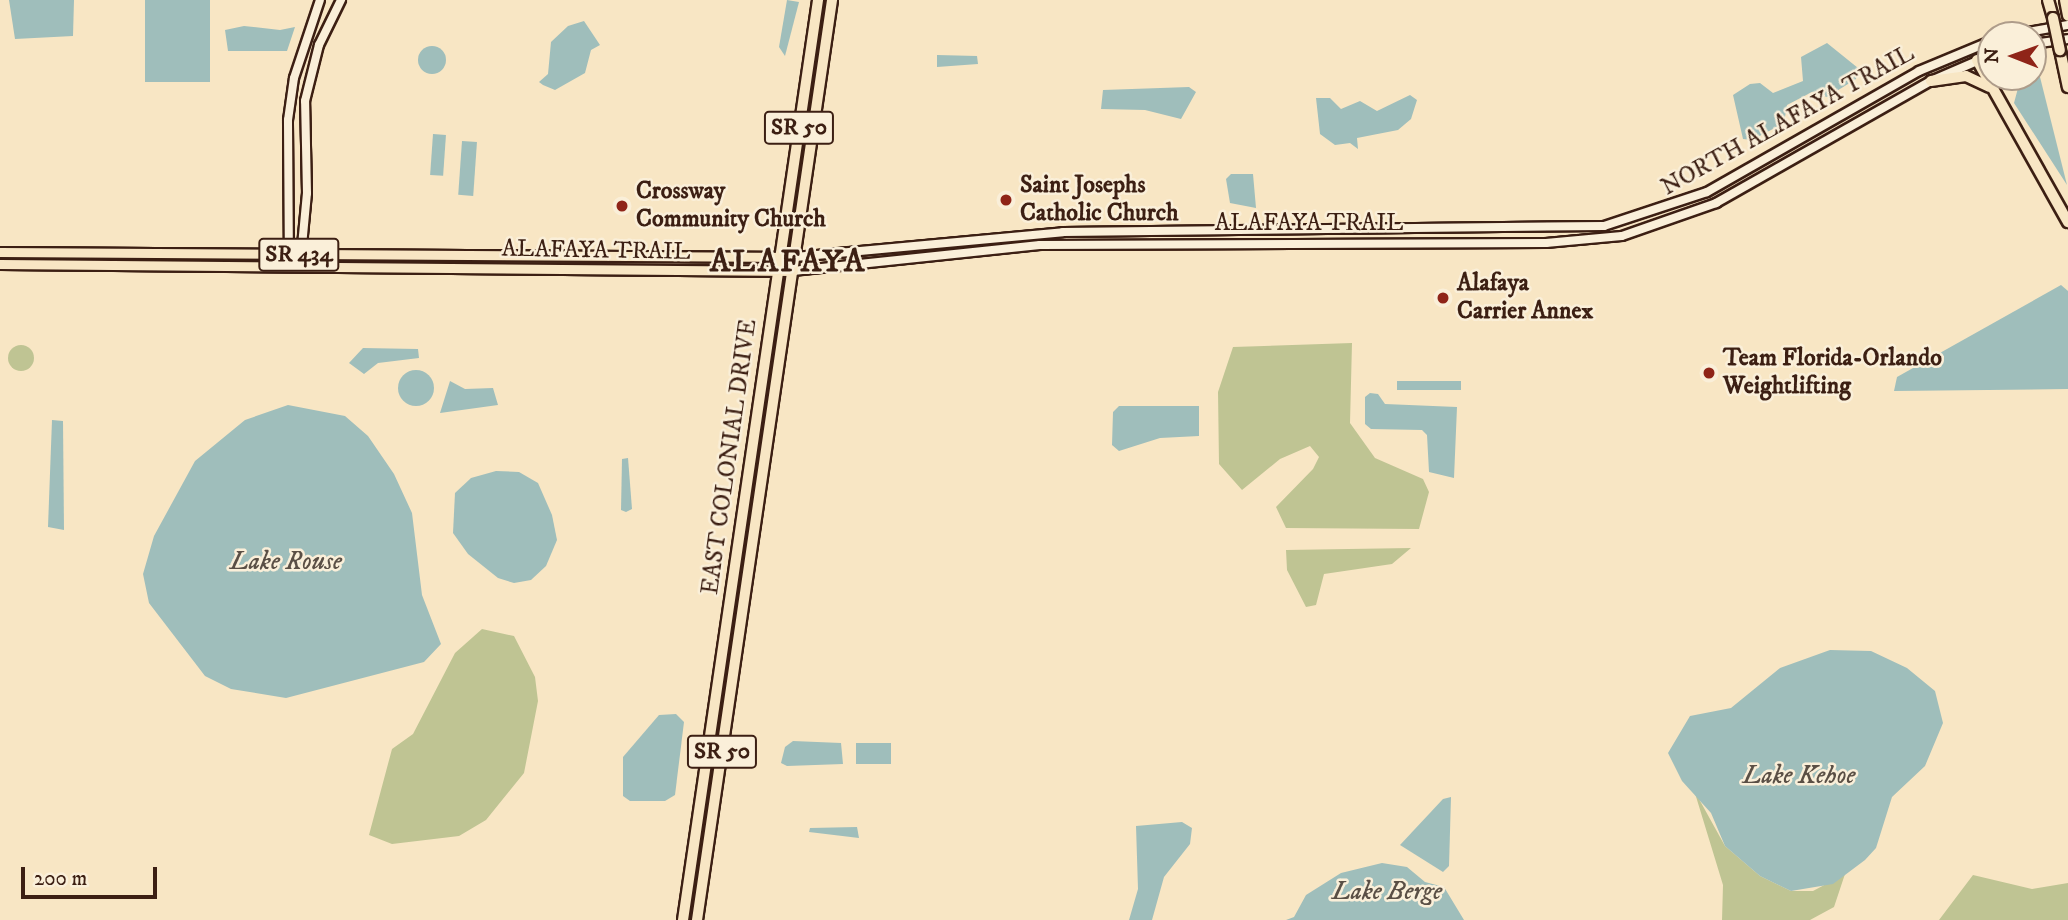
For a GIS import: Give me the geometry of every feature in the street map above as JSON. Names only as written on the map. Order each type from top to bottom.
[{"type":"highway","name":"EAST COLONIAL DRIVE","points":[[682,920],[818,0]]},
{"type":"highway","name":"EAST COLONIAL DRIVE","points":[[697,920],[832,0]]},
{"type":"highway","points":[[2049,0],[2068,87]]},
{"type":"highway","points":[[2065,0],[2068,16]]},
{"type":"highway","points":[[1931,80],[1966,76],[1986,84],[1998,96]]},
{"type":"highway","points":[[1995,91],[2068,222]]},
{"type":"highway","points":[[721,658],[733,678]]},
{"type":"highway","points":[[701,794],[713,811]]},
{"type":"highway","points":[[689,874],[700,899]]},
{"type":"main road","points":[[289,267],[288,120],[293,78],[320,0]]},
{"type":"main road","points":[[299,267],[307,193],[305,101],[319,45],[341,0]]},
{"type":"main road","points":[[2047,29],[2068,25]]},
{"type":"main road","points":[[2047,42],[2068,39]]},
{"type":"main road","name":"NORTH ALAFAYA TRAIL","points":[[1476,230],[1585,228],[1678,206],[1977,46]]},
{"type":"main road","points":[[1970,48],[1977,60]]},
{"type":"main road","name":"NORTH ALAFAYA TRAIL","points":[[1485,243],[1595,240],[1680,219],[1931,80],[1977,60]]},
{"type":"main road","name":"ALAFAYA TRAIL","points":[[0,252],[625,259],[795,257],[977,237],[1093,231],[1476,230]]},
{"type":"main road","points":[[968,251],[977,237]]},
{"type":"main road","points":[[914,257],[930,242]]},
{"type":"main road","name":"ALAFAYA TRAIL","points":[[0,264],[603,272],[793,271],[968,251],[1093,244],[1485,243]]},
{"type":"main road","points":[[896,260],[912,244]]},
{"type":"main road","points":[[21,265],[38,253]]},
{"type":"main road","points":[[38,265],[53,253]]},
{"type":"main road","points":[[471,269],[490,257]]},
{"type":"main road","points":[[489,269],[507,257]]},
{"type":"main road","points":[[603,272],[625,259]]},
{"type":"green space","points":[[1352,343],[1350,423],[1375,458],[1423,479],[1429,492],[1419,529],[1286,528],[1276,507],[1313,469],[1319,457],[1310,446],[1280,459],[1242,490],[1219,464],[1218,392],[1233,347]]},
{"type":"green space","points":[[21,345],[30,349],[34,358],[30,367],[21,371],[12,367],[8,358],[12,349]]},
{"type":"green space","points":[[1411,548],[1392,564],[1324,574],[1316,605],[1306,607],[1287,570],[1286,550]]},
{"type":"green space","points":[[482,629],[514,636],[535,677],[538,701],[524,773],[486,820],[459,836],[392,844],[369,835],[392,749],[413,734],[455,653]]},
{"type":"green space","points":[[1694,790],[1725,846],[1760,876],[1791,891],[1813,891],[1845,874],[1834,907],[1810,920],[1722,920],[1723,885]]},
{"type":"green space","points":[[1973,875],[2032,889],[2068,883],[2068,920],[1939,920]]},
{"type":"water","points":[[9,0],[74,0],[73,36],[15,39]]},
{"type":"water","points":[[145,0],[210,0],[210,82],[145,82]]},
{"type":"water","points":[[787,0],[799,2],[785,56],[779,47]]},
{"type":"water","points":[[584,21],[600,45],[591,50],[585,73],[555,90],[543,85],[539,82],[548,74],[551,42],[568,26]]},
{"type":"water","points":[[244,26],[280,30],[295,27],[287,51],[228,51],[225,30]]},
{"type":"water","points":[[1827,43],[1858,68],[1856,79],[1827,97],[1812,92],[1787,105],[1784,123],[1752,140],[1743,139],[1733,95],[1750,84],[1760,83],[1773,93],[1803,81],[1801,57]]},
{"type":"water","points":[[432,46],[442,50],[446,60],[442,70],[432,74],[422,70],[418,60],[422,50]]},
{"type":"water","points":[[937,55],[977,56],[978,64],[937,67]]},
{"type":"water","points":[[1189,87],[1196,92],[1181,119],[1145,110],[1101,109],[1103,90]]},
{"type":"water","points":[[2017,91],[2044,91],[2067,185],[2014,103]]},
{"type":"water","points":[[1410,95],[1417,100],[1411,119],[1398,130],[1357,138],[1358,149],[1350,143],[1335,145],[1320,134],[1316,98],[1330,98],[1341,109],[1360,101],[1377,111]]},
{"type":"water","points":[[433,134],[446,135],[443,176],[430,175]]},
{"type":"water","points":[[462,141],[477,142],[473,196],[458,195]]},
{"type":"water","points":[[1231,174],[1253,174],[1256,208],[1230,203],[1226,179]]},
{"type":"water","points":[[2061,285],[2068,291],[2068,389],[1894,391],[1897,377]]},
{"type":"water","points":[[363,348],[418,349],[419,358],[378,363],[364,374],[349,363]]},
{"type":"water","points":[[416,370],[429,375],[434,388],[429,401],[416,406],[403,401],[398,388],[403,375]]},
{"type":"water","points":[[450,381],[465,389],[493,388],[498,405],[440,413]]},
{"type":"water","points":[[1397,381],[1461,381],[1461,390],[1397,390]]},
{"type":"water","points":[[1370,393],[1378,394],[1385,404],[1457,407],[1454,478],[1429,472],[1427,435],[1422,430],[1371,429],[1365,424],[1365,397]]},
{"type":"water","name":"Lake Rouse","points":[[288,405],[345,416],[368,436],[394,474],[412,513],[422,595],[441,644],[424,662],[286,698],[231,689],[205,676],[149,603],[143,574],[154,536],[195,461],[245,420]]},
{"type":"water","points":[[1119,406],[1199,406],[1199,436],[1160,438],[1119,451],[1112,445],[1113,412]]},
{"type":"water","points":[[52,420],[63,421],[64,530],[48,527]]},
{"type":"water","points":[[628,458],[632,509],[626,512],[621,510],[622,459]]},
{"type":"water","points":[[496,471],[519,472],[538,483],[552,515],[557,540],[546,566],[531,580],[514,583],[498,578],[468,554],[453,533],[455,493],[471,478]]},
{"type":"water","name":"Lake Kehoe","points":[[1830,650],[1871,651],[1907,668],[1935,691],[1943,723],[1925,766],[1892,797],[1876,848],[1865,860],[1833,884],[1791,891],[1760,876],[1725,846],[1711,813],[1682,781],[1668,753],[1690,716],[1731,708],[1780,668]]},
{"type":"water","points":[[676,714],[684,722],[675,795],[665,801],[630,801],[623,796],[623,757],[659,715]]},
{"type":"water","points":[[793,741],[841,743],[843,764],[787,766],[781,763],[785,747]]},
{"type":"water","points":[[856,743],[891,743],[891,764],[856,764]]},
{"type":"water","points":[[1451,797],[1449,866],[1443,872],[1400,845],[1443,799]]},
{"type":"water","points":[[1182,822],[1192,828],[1190,844],[1164,877],[1152,920],[1129,920],[1138,889],[1136,826]]},
{"type":"water","points":[[857,827],[859,838],[809,832],[810,828]]},
{"type":"water","name":"Lake Berge","points":[[1382,863],[1407,867],[1425,882],[1444,887],[1464,920],[1286,920],[1294,917],[1306,895],[1341,873]]},
{"type":"place","name":"Saint Josephs Catholic Church","points":[[1006,200]]},
{"type":"place","name":"Crossway Community Church","points":[[622,206]]},
{"type":"place","name":"Alafaya Carrier Annex","points":[[1443,298]]},
{"type":"place","name":"Team Florida-Orlando Weightlifting","points":[[1709,373]]},
{"type":"district","name":"ALAFAYA","points":[[788,262]]}]
